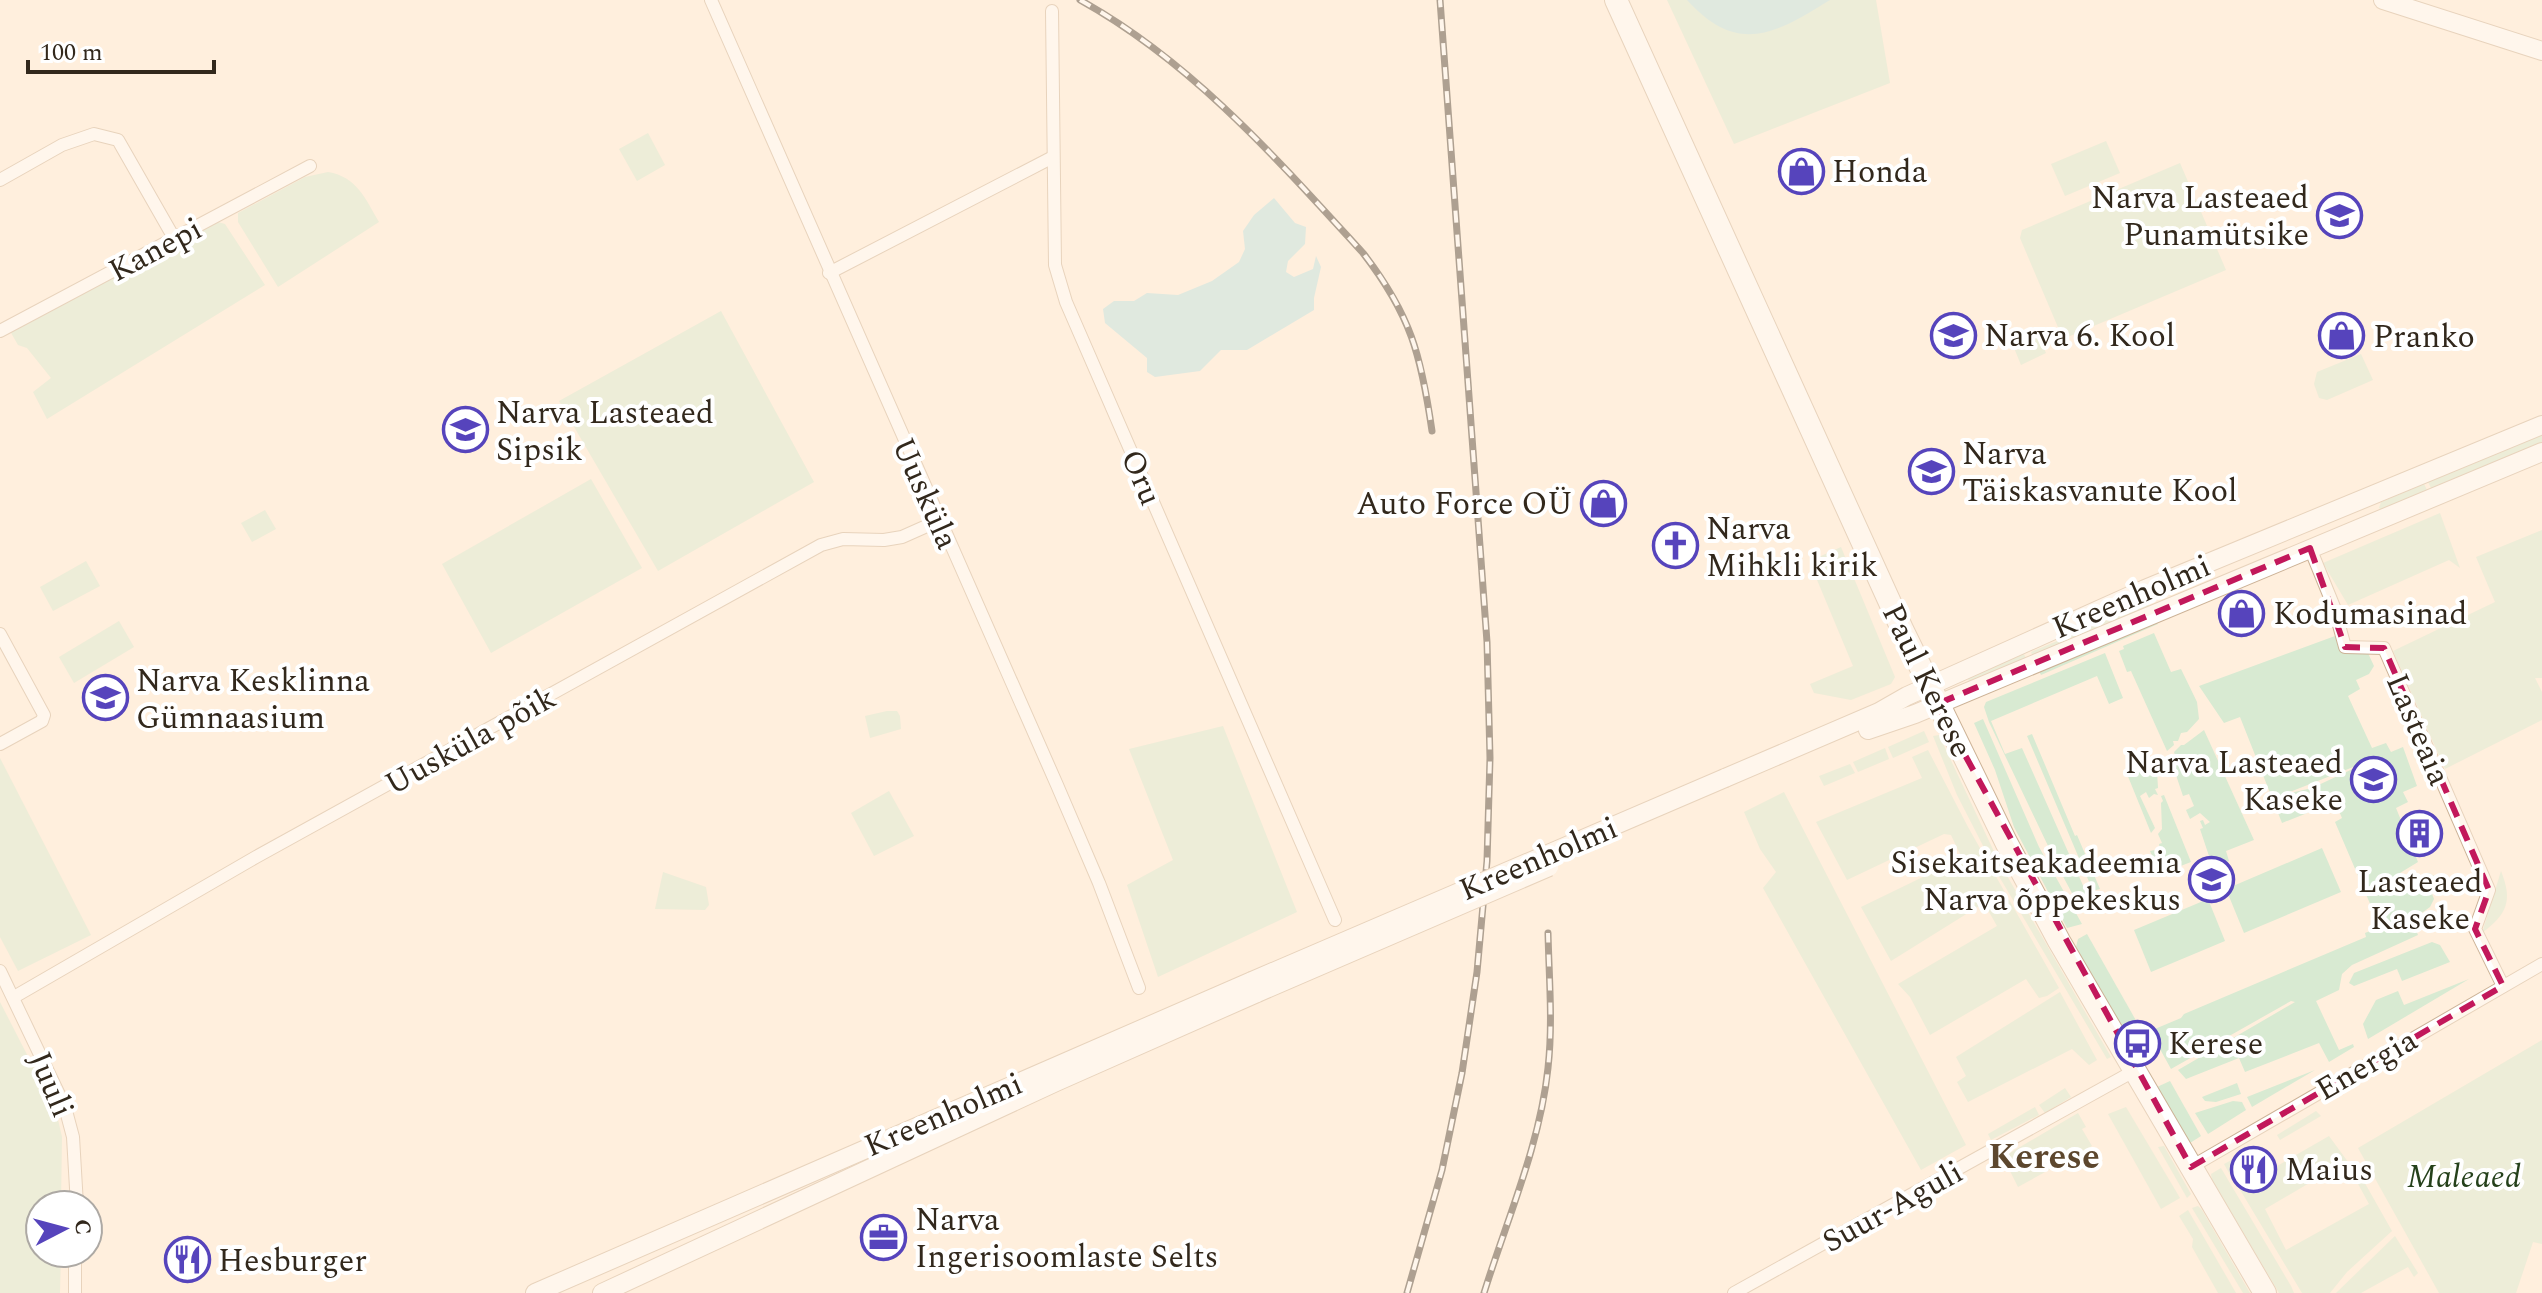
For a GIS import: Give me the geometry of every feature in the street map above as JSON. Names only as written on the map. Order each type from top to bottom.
[{"type":"highway","name":"Paul Kerese","points":[[1616,0],[1933,695],[2006,842],[2134,1071],[2265,1293]]},
{"type":"main road","points":[[2383,0],[2542,51]]},
{"type":"main road","name":"Kreenholmi","points":[[1933,695],[2145,589],[2542,425]]},
{"type":"main road","name":"Kreenholmi","points":[[535,1293],[610,1258],[1255,987],[1728,783],[1889,707],[1933,695],[2310,548],[2542,452]]},
{"type":"main road","name":"Kreenholmi","points":[[602,1293],[1255,987]]},
{"type":"main road","points":[[610,1258],[622,1284]]},
{"type":"street","name":"Uusküla","points":[[711,0],[1069,813],[1139,988]]},
{"type":"street","name":"Oru","points":[[1052,11],[1055,265],[1066,302],[1335,920]]},
{"type":"street","points":[[0,180],[62,145],[94,134],[118,140],[174,238]]},
{"type":"street","points":[[829,273],[1053,157]]},
{"type":"street","name":"Kanepi","points":[[0,331],[310,166]]},
{"type":"street","name":"Uusküla põik","points":[[14,997],[256,857],[821,545],[843,539],[902,537],[938,521]]},
{"type":"street","name":"Lasteaia","points":[[2310,548],[2334,607],[2345,647],[2384,648],[2489,890],[2475,929],[2503,986]]},
{"type":"street","points":[[0,634],[44,715],[42,721],[0,744]]},
{"type":"street","name":"Energia","points":[[2191,1167],[2542,964]]},
{"type":"street","name":"Juuli","points":[[0,971],[65,1107],[73,1137],[76,1189]]},
{"type":"street","name":"Suur-Aguli","points":[[1734,1293],[2134,1071]]},
{"type":"street","points":[[75,1269],[75,1293]]},
{"type":"highlighted area","points":[[2310,548],[2345,647],[2384,648],[2489,890],[2475,929],[2503,986],[2191,1167],[1937,704]]},
{"type":"green space","points":[[1667,0],[1876,0],[1890,83],[1734,144]]},
{"type":"green space","points":[[648,133],[665,165],[637,181],[619,149]]},
{"type":"green space","points":[[2106,141],[2120,173],[2065,196],[2051,164]]},
{"type":"green space","points":[[2180,163],[2226,270],[2063,339],[2020,238],[2022,230]]},
{"type":"green space","points":[[328,172],[353,184],[379,222],[278,287],[238,222],[238,213],[305,177]]},
{"type":"green space","points":[[218,222],[225,224],[265,285],[47,419],[33,392],[51,378],[27,348],[18,345],[10,331]]},
{"type":"green space","points":[[721,311],[814,482],[658,571],[559,401]]},
{"type":"green space","points":[[2035,327],[2046,353],[2021,365],[2010,338]]},
{"type":"green space","points":[[2361,354],[2373,380],[2327,400],[2319,398],[2314,384],[2317,372]]},
{"type":"green space","points":[[2542,434],[2542,444],[2432,490],[2428,482]]},
{"type":"green space","points":[[591,479],[642,568],[491,653],[442,564]]},
{"type":"green space","points":[[2424,484],[2428,492],[2383,511],[2379,508],[2381,502]]},
{"type":"green space","points":[[265,510],[276,529],[252,542],[241,523]]},
{"type":"green space","points":[[2440,513],[2460,568],[2449,560],[2348,605],[2323,563]]},
{"type":"green space","points":[[2542,530],[2542,678],[2535,678],[2542,692],[2542,720],[2445,769],[2393,651],[2495,602],[2476,557]]},
{"type":"green space","points":[[1841,547],[1895,677],[1891,684],[1851,700],[1814,693],[1810,684],[1853,666],[1815,575],[1812,560]]},
{"type":"green space","points":[[86,561],[100,586],[53,611],[40,587]]},
{"type":"green space","points":[[2148,603],[2150,606],[2033,657],[2031,652]]},
{"type":"green space","points":[[119,621],[134,647],[74,683],[59,657]]},
{"type":"green space","points":[[2156,621],[2158,624],[2041,675],[2039,671]]},
{"type":"green space","points":[[2154,633],[2171,672],[2181,669],[2197,702],[2199,719],[2187,732],[2181,733],[2178,741],[2173,741],[2174,745],[2167,751],[2119,651],[2124,649],[2123,646]]},
{"type":"green space","points":[[2335,636],[2342,651],[2367,651],[2374,666],[2369,674],[2356,680],[2360,689],[2348,696],[2372,748],[2386,743],[2391,752],[2403,747],[2417,786],[2403,792],[2408,802],[2396,808],[2418,862],[2382,884],[2387,893],[2414,882],[2414,877],[2429,873],[2436,877],[2427,881],[2434,899],[2430,907],[2412,920],[2418,935],[2352,965],[2342,974],[2339,990],[2316,1001],[2339,1050],[2353,1044],[2354,1047],[2329,1062],[2319,1043],[2245,1072],[2239,1058],[2186,1079],[2178,1070],[2295,1002],[2291,1001],[2171,1069],[2150,1031],[2366,937],[2365,933],[2380,927],[2335,822],[2342,818],[2335,802],[2282,823],[2240,717],[2224,723],[2199,686]],"holes":[[[2372,760],[2312,788],[2282,795]]]},
{"type":"green space","points":[[2105,653],[2123,698],[2109,704],[2097,676],[1991,721],[2005,754],[2022,748],[2089,899],[2090,904],[2080,908],[2059,869],[1989,722],[1984,707],[1986,702]]},
{"type":"green space","points":[[2024,654],[2026,659],[1970,683],[1967,677]]},
{"type":"green space","points":[[897,711],[901,729],[870,738],[865,716]]},
{"type":"green space","points":[[1983,719],[2039,847],[2082,924],[2067,928],[2014,827],[1995,770],[1974,723]]},
{"type":"green space","points":[[1223,726],[1297,912],[1158,977],[1127,885],[1173,860],[1129,749]]},
{"type":"green space","points":[[2204,730],[2254,840],[2226,851],[2229,861],[2213,868],[2200,829],[2203,828],[2200,821],[2203,820],[2205,825],[2210,822],[2200,813],[2190,819],[2186,810],[2194,806],[2189,794],[2183,796],[2170,757],[2181,745]]},
{"type":"green space","points":[[1924,731],[1929,742],[1893,758],[1888,747]]},
{"type":"green space","points":[[2032,734],[2100,889],[2093,891],[2027,736]]},
{"type":"green space","points":[[1939,735],[1998,860],[2111,1057],[2107,1059],[1997,873],[1957,795],[1933,736]]},
{"type":"green space","points":[[1885,748],[1889,759],[1858,772],[1853,762]]},
{"type":"green space","points":[[1928,750],[2059,988],[2039,998],[2026,979],[1930,1035],[1910,997],[1898,984],[1997,926],[1984,903],[1891,961],[1861,907],[1962,858],[1951,835],[1944,834],[1847,880],[1816,822],[1922,778],[1912,757]]},
{"type":"green space","points":[[0,758],[91,935],[18,971],[0,937]]},
{"type":"green space","points":[[2159,762],[2162,769],[2157,771],[2158,788],[2155,789],[2158,795],[2149,798],[2146,792],[2140,796],[2155,828],[2151,833],[2127,774]]},
{"type":"green space","points":[[1850,764],[1855,773],[1824,786],[1819,776]]},
{"type":"green space","points":[[889,791],[914,836],[874,856],[851,813]]},
{"type":"green space","points":[[1784,792],[1966,1145],[1921,1170],[1763,888],[1776,872],[1760,849],[1744,812]]},
{"type":"green space","points":[[2164,795],[2191,862],[2160,874],[2150,851],[2160,849],[2159,844],[2162,843],[2158,834],[2162,829],[2161,796]]},
{"type":"green space","points":[[2322,848],[2341,892],[2244,933],[2226,889]]},
{"type":"green space","points":[[2501,871],[2507,891],[2505,906],[2497,920],[2482,933]]},
{"type":"green space","points":[[663,872],[706,887],[709,905],[705,910],[655,909]]},
{"type":"green space","points":[[2208,899],[2225,941],[2151,972],[2134,930]]},
{"type":"green space","points":[[2087,934],[2138,1024],[2124,1031],[2076,947],[2078,939]]},
{"type":"green space","points":[[2432,942],[2440,945],[2450,962],[2402,981],[2397,969],[2354,986],[2349,983],[2354,973]]},
{"type":"green space","points":[[2469,979],[2368,1039],[2363,1024],[2376,1000],[2398,991],[2404,1005]]},
{"type":"green space","points":[[2060,992],[2097,1060],[2089,1065],[2072,1049],[1968,1102],[1957,1082],[1966,1076],[1956,1057]]},
{"type":"green space","points":[[0,1002],[56,1111],[62,1137],[61,1189],[24,1189],[24,1269],[61,1269],[60,1293],[0,1293]]},
{"type":"green space","name":"Maleaed","points":[[2542,1040],[2542,1244],[2533,1242],[2516,1293],[2439,1293],[2358,1148]]},
{"type":"green space","points":[[2315,1070],[2252,1107],[2247,1097]]},
{"type":"green space","points":[[2170,1081],[2201,1136],[2190,1143],[2157,1087]]},
{"type":"green space","points":[[2237,1083],[2241,1094],[2216,1102],[2205,1101],[2202,1097]]},
{"type":"green space","points":[[2065,1088],[2071,1097],[2045,1113],[2039,1105]]},
{"type":"green space","points":[[2233,1101],[2242,1102],[2246,1110],[2208,1134],[2195,1113]]},
{"type":"green space","points":[[2035,1107],[2039,1115],[1991,1140],[1988,1134]]},
{"type":"green space","points":[[2126,1107],[2180,1198],[2161,1209],[2108,1114]]},
{"type":"green space","points":[[2316,1111],[2321,1116],[2280,1140],[2277,1135]]},
{"type":"green space","points":[[2078,1113],[2086,1127],[2082,1129],[2092,1146],[2018,1187],[2003,1157]]},
{"type":"green space","points":[[2329,1136],[2354,1170],[2345,1162],[2265,1209],[2286,1250],[2369,1204],[2357,1182],[2362,1178],[2392,1231],[2347,1272],[2330,1293],[2302,1293],[2239,1188]]},
{"type":"green space","points":[[2164,1146],[2191,1194],[2187,1198],[2158,1147]]},
{"type":"green space","points":[[2245,1153],[2248,1158],[2239,1163],[2245,1173],[2233,1180],[2224,1164]]},
{"type":"green space","points":[[2221,1168],[2294,1293],[2279,1293],[2212,1180],[2211,1174]]},
{"type":"green space","points":[[2198,1206],[2250,1293],[2243,1293],[2192,1208]]},
{"type":"green space","points":[[2188,1210],[2236,1293],[2218,1293],[2192,1247],[2193,1239],[2179,1216]]},
{"type":"green space","points":[[2395,1236],[2418,1273],[2414,1277],[2408,1267],[2361,1293],[2336,1293]]},
{"type":"water","points":[[1687,0],[1830,0],[1774,30],[1740,34],[1723,28]]},
{"type":"water","points":[[1274,198],[1295,223],[1306,227],[1305,244],[1288,261],[1286,272],[1294,277],[1313,269],[1316,256],[1321,267],[1314,310],[1247,350],[1221,350],[1200,371],[1155,377],[1147,372],[1147,358],[1105,323],[1103,309],[1114,301],[1134,301],[1147,293],[1178,295],[1212,281],[1239,262],[1245,249],[1243,231],[1254,215]]},
{"type":"railway","points":[[1080,0],[1159,52],[1231,114],[1363,253],[1392,296],[1411,337],[1432,431]]},
{"type":"railway","points":[[1407,1293],[1442,1170],[1462,1073],[1477,972],[1487,861],[1490,758],[1487,642],[1440,0]]},
{"type":"railway","points":[[1484,1293],[1522,1182],[1544,1097],[1550,1034],[1548,933]]},
{"type":"place","name":"Honda","points":[[1801,171]]},
{"type":"place","name":"Narva Lasteaed Punamütsike","points":[[2340,215]]},
{"type":"place","name":"Narva 6. Kool","points":[[1953,335]]},
{"type":"place","name":"Pranko","points":[[2342,336]]},
{"type":"place","name":"Narva Lasteaed Sipsik","points":[[465,430]]},
{"type":"place","name":"Narva Täiskasvanute Kool","points":[[1931,471]]},
{"type":"place","name":"Auto Force OÜ","points":[[1604,503]]},
{"type":"place","name":"Narva Mihkli kirik","points":[[1675,546]]},
{"type":"place","name":"Kodumasinad","points":[[2242,613]]},
{"type":"place","name":"Narva Kesklinna Gümnaasium","points":[[105,698]]},
{"type":"place","name":"Narva Lasteaed Kaseke","points":[[2374,780]]},
{"type":"place","name":"Lasteaed Kaseke","points":[[2420,834]]},
{"type":"place","name":"Sisekaitseakadeemia Narva õppekeskus","points":[[2212,880]]},
{"type":"place","name":"Kerese","points":[[2137,1043]]},
{"type":"place","name":"Maius","points":[[2254,1169]]},
{"type":"place","name":"Narva Ingerisoomlaste Selts","points":[[884,1237]]},
{"type":"place","name":"Hesburger","points":[[187,1260]]},
{"type":"district","name":"Kerese","points":[[2044,1155]]}]
